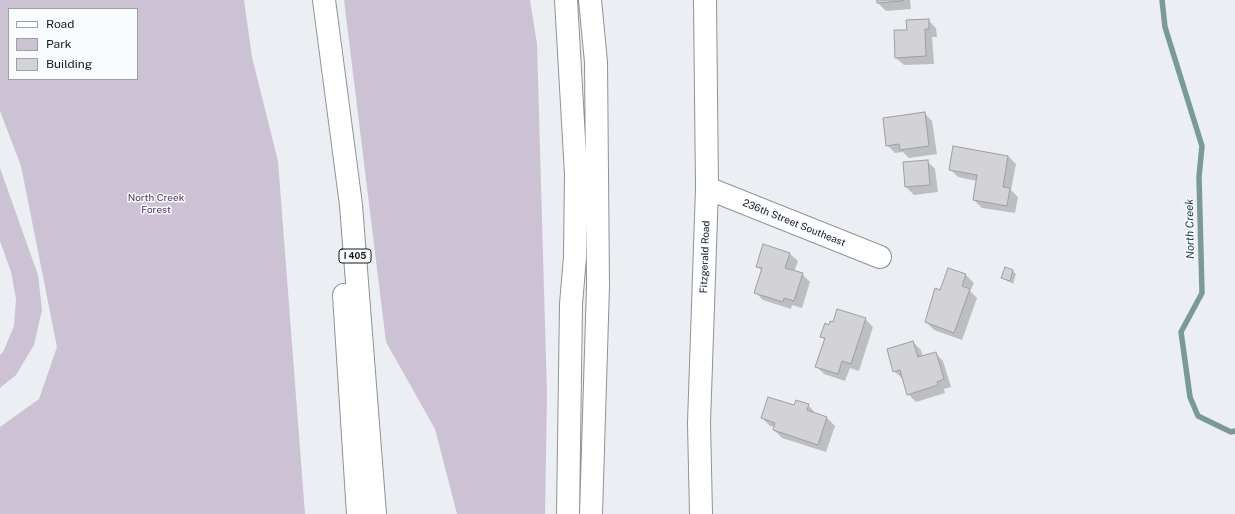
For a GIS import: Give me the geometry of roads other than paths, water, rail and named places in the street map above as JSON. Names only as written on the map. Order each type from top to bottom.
[{"type":"main road","name":"I 405","points":[[309,0],[321,82],[341,256],[358,514]]},
{"type":"main road","name":"I 405","points":[[324,0],[351,205],[375,514]]},
{"type":"main road","points":[[566,0],[576,174],[571,304],[568,514]]},
{"type":"main road","points":[[590,0],[596,62],[598,286],[591,514]]},
{"type":"main road","name":"Fitzgerald Road","points":[[701,514],[699,423],[707,188],[705,0]]},
{"type":"main road","name":"236th Street Southeast","points":[[707,188],[880,257]]},
{"type":"main road","points":[[574,257],[598,286]]},
{"type":"waterway","name":"North Creek","points":[[1162,0],[1165,27],[1202,146],[1199,177],[1202,293],[1181,332],[1190,397],[1198,416],[1231,432],[1235,431]]},
{"type":"park label","name":"North Creek Forest","points":[[156,204]]}]
